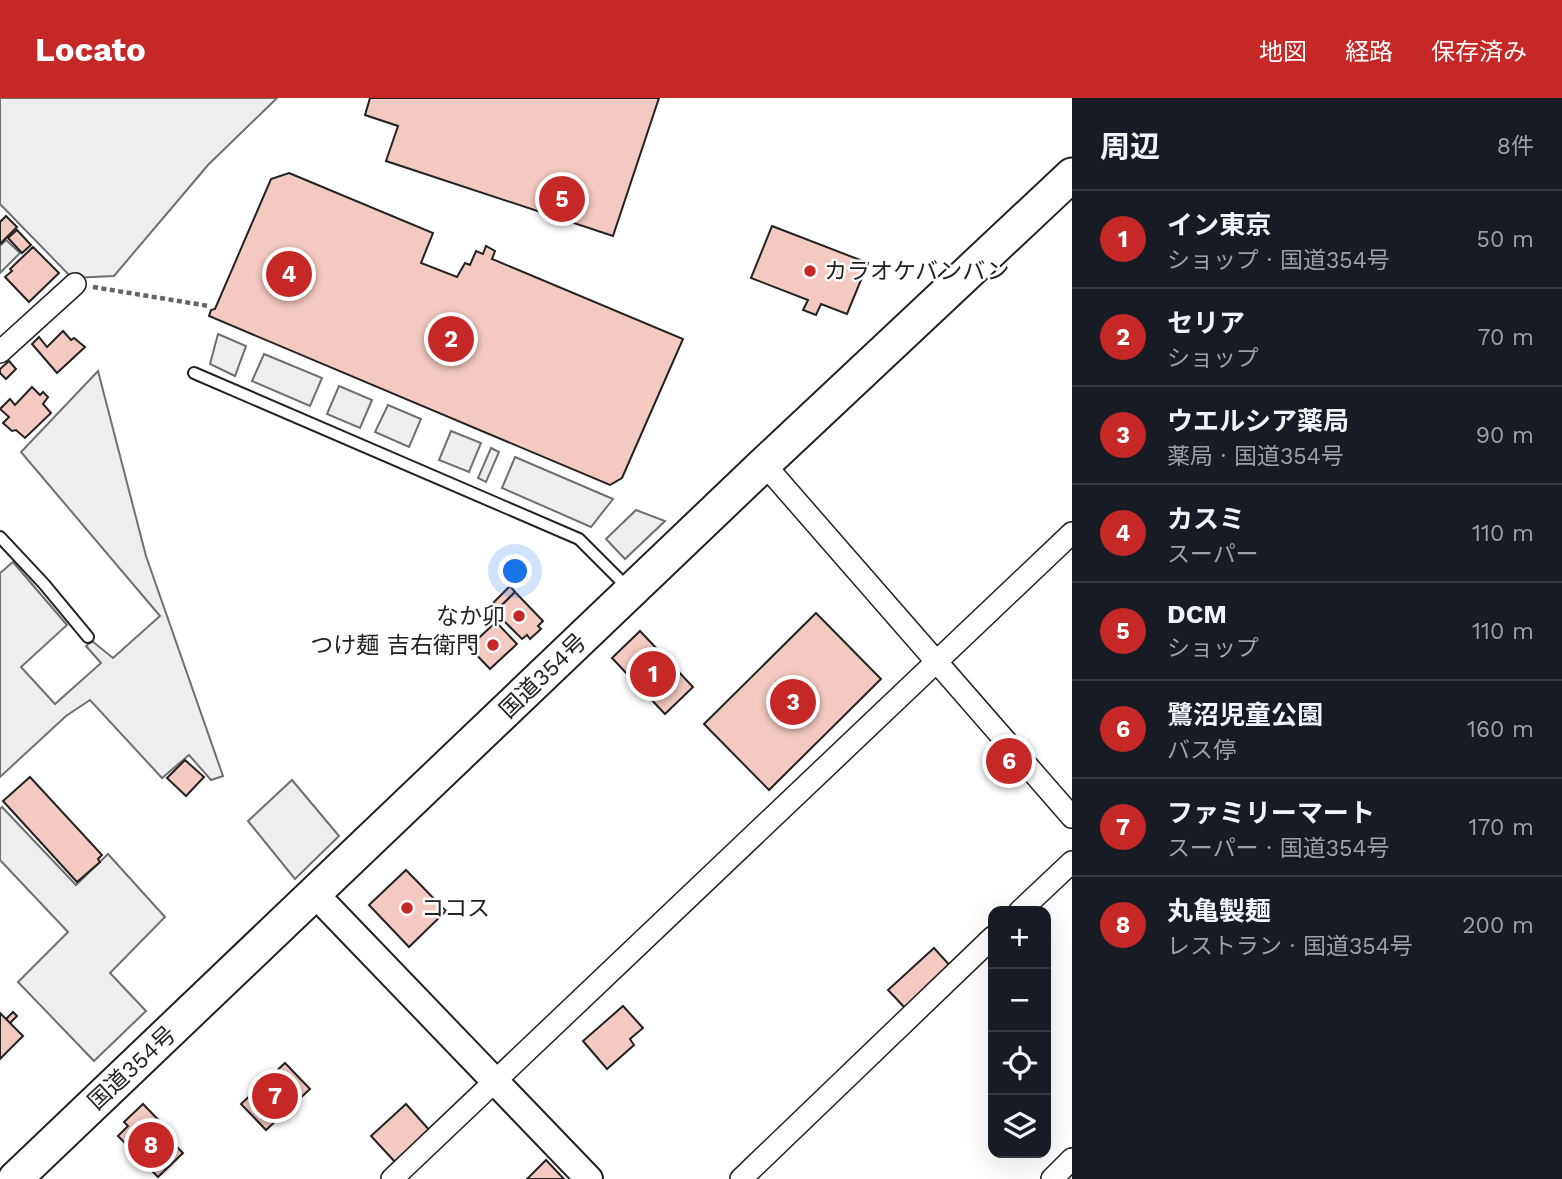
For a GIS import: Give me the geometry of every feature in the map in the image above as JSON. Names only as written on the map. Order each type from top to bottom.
[{"type":"highway","name":"国道354号","points":[[15,1179],[764,464],[1072,175]]},
{"type":"street","points":[[0,352],[75,284]]},
{"type":"street","points":[[764,464],[1072,817]]},
{"type":"street","points":[[392,1179],[1072,533]]},
{"type":"street","points":[[1025,906],[1072,862]]},
{"type":"street","points":[[315,894],[589,1179]]},
{"type":"street","points":[[741,1179],[988,942]]},
{"type":"street","points":[[1052,1179],[1072,1159]]},
{"type":"lane","points":[[194,373],[579,538],[631,592]]},
{"type":"lane","points":[[0,537],[88,637]]},
{"type":"path","points":[[75,284],[208,306]]},
{"type":"shaded area","points":[[0,98],[277,98],[208,165],[114,276],[72,278],[0,204]]},
{"type":"shaded area","points":[[6,240],[20,253],[0,273],[0,246]]},
{"type":"shaded area","points":[[218,334],[246,346],[235,376],[210,364]]},
{"type":"shaded area","points":[[264,354],[322,378],[310,406],[252,381]]},
{"type":"shaded area","points":[[98,371],[146,556],[223,776],[211,780],[189,755],[162,778],[90,700],[66,716],[0,777],[0,573],[13,562],[67,625],[21,667],[55,704],[101,663],[86,646],[92,641],[113,658],[160,616],[21,452]]},
{"type":"shaded area","points":[[339,386],[372,400],[360,428],[327,414]]},
{"type":"shaded area","points":[[388,405],[421,419],[409,447],[375,432]]},
{"type":"shaded area","points":[[451,431],[481,443],[469,472],[439,460]]},
{"type":"shaded area","points":[[491,448],[499,452],[486,482],[478,478]]},
{"type":"shaded area","points":[[515,457],[613,499],[591,527],[502,488]]},
{"type":"shaded area","points":[[636,510],[665,521],[625,559],[606,539]]},
{"type":"shaded area","points":[[292,780],[339,836],[295,879],[248,821]]},
{"type":"shaded area","points":[[2,807],[76,885],[108,854],[165,917],[110,973],[146,1011],[94,1061],[18,982],[68,932],[0,860]]},
{"type":"building","points":[[370,98],[659,98],[613,236],[386,161],[398,126],[365,115]]},
{"type":"building","points":[[289,173],[433,233],[421,263],[457,277],[465,263],[470,265],[476,251],[483,254],[486,246],[495,251],[492,259],[683,339],[622,478],[610,485],[209,316],[211,310],[215,309],[271,179]]},
{"type":"building","points":[[6,216],[17,227],[0,244],[0,222]]},
{"type":"building","name":"カラオケバンバン","points":[[772,226],[868,263],[847,314],[821,304],[816,315],[803,310],[808,300],[751,278]]},
{"type":"building","points":[[17,230],[31,245],[22,253],[8,238]]},
{"type":"building","points":[[33,247],[59,273],[29,302],[5,277]]},
{"type":"building","points":[[63,331],[71,340],[74,338],[85,347],[57,373],[32,344],[39,337],[47,347]]},
{"type":"building","points":[[9,361],[16,369],[6,379],[0,369]]},
{"type":"building","points":[[32,387],[40,395],[43,392],[48,397],[43,404],[51,413],[25,438],[3,423],[9,417],[0,409],[10,399],[15,405]]},
{"type":"building","points":[[510,586],[515,592],[495,612],[490,606]]},
{"type":"building","name":"なか卯","points":[[515,592],[543,621],[538,626],[541,629],[530,639],[527,635],[522,639],[495,612]]},
{"type":"building","points":[[816,613],[881,679],[769,790],[704,724]]},
{"type":"building","name":"つけ麺 吉右衛門","points":[[496,622],[517,644],[490,669],[469,647]]},
{"type":"building","points":[[640,631],[693,687],[665,714],[612,658]]},
{"type":"building","points":[[185,760],[204,777],[186,796],[167,778]]},
{"type":"building","points":[[30,777],[102,855],[98,859],[100,862],[77,882],[3,801]]},
{"type":"building","name":"ココス","points":[[406,870],[446,911],[409,947],[369,905]]},
{"type":"building","points":[[934,948],[953,969],[907,1010],[888,990]]},
{"type":"building","points":[[623,1006],[643,1028],[630,1039],[634,1045],[607,1069],[583,1041]]},
{"type":"building","points":[[13,1012],[17,1016],[10,1023],[6,1019]]},
{"type":"building","points":[[0,1013],[23,1036],[0,1059]]},
{"type":"building","points":[[285,1063],[310,1089],[266,1130],[241,1104]]},
{"type":"building","points":[[143,1104],[172,1134],[168,1138],[183,1153],[158,1177],[118,1136],[128,1126],[124,1122]]},
{"type":"building","points":[[406,1104],[431,1132],[396,1163],[371,1136]]},
{"type":"building","points":[[546,1160],[564,1179],[527,1179]]},
{"type":"place","name":"DCM","points":[[562,199]]},
{"type":"place","name":"カラオケバンバン","points":[[810,271]]},
{"type":"place","name":"カスミ","points":[[289,274]]},
{"type":"place","name":"セリア","points":[[451,339]]},
{"type":"place","name":"なか卯","points":[[519,616]]},
{"type":"place","name":"つけ麺 吉右衛門","points":[[493,645]]},
{"type":"place","name":"イン東京","points":[[653,674]]},
{"type":"place","name":"ウエルシア薬局","points":[[793,702]]},
{"type":"place","name":"鷺沼児童公園","points":[[1009,761]]},
{"type":"place","name":"ココス","points":[[407,908]]},
{"type":"place","name":"ファミリーマート","points":[[275,1096]]},
{"type":"place","name":"丸亀製麺","points":[[151,1145]]}]
